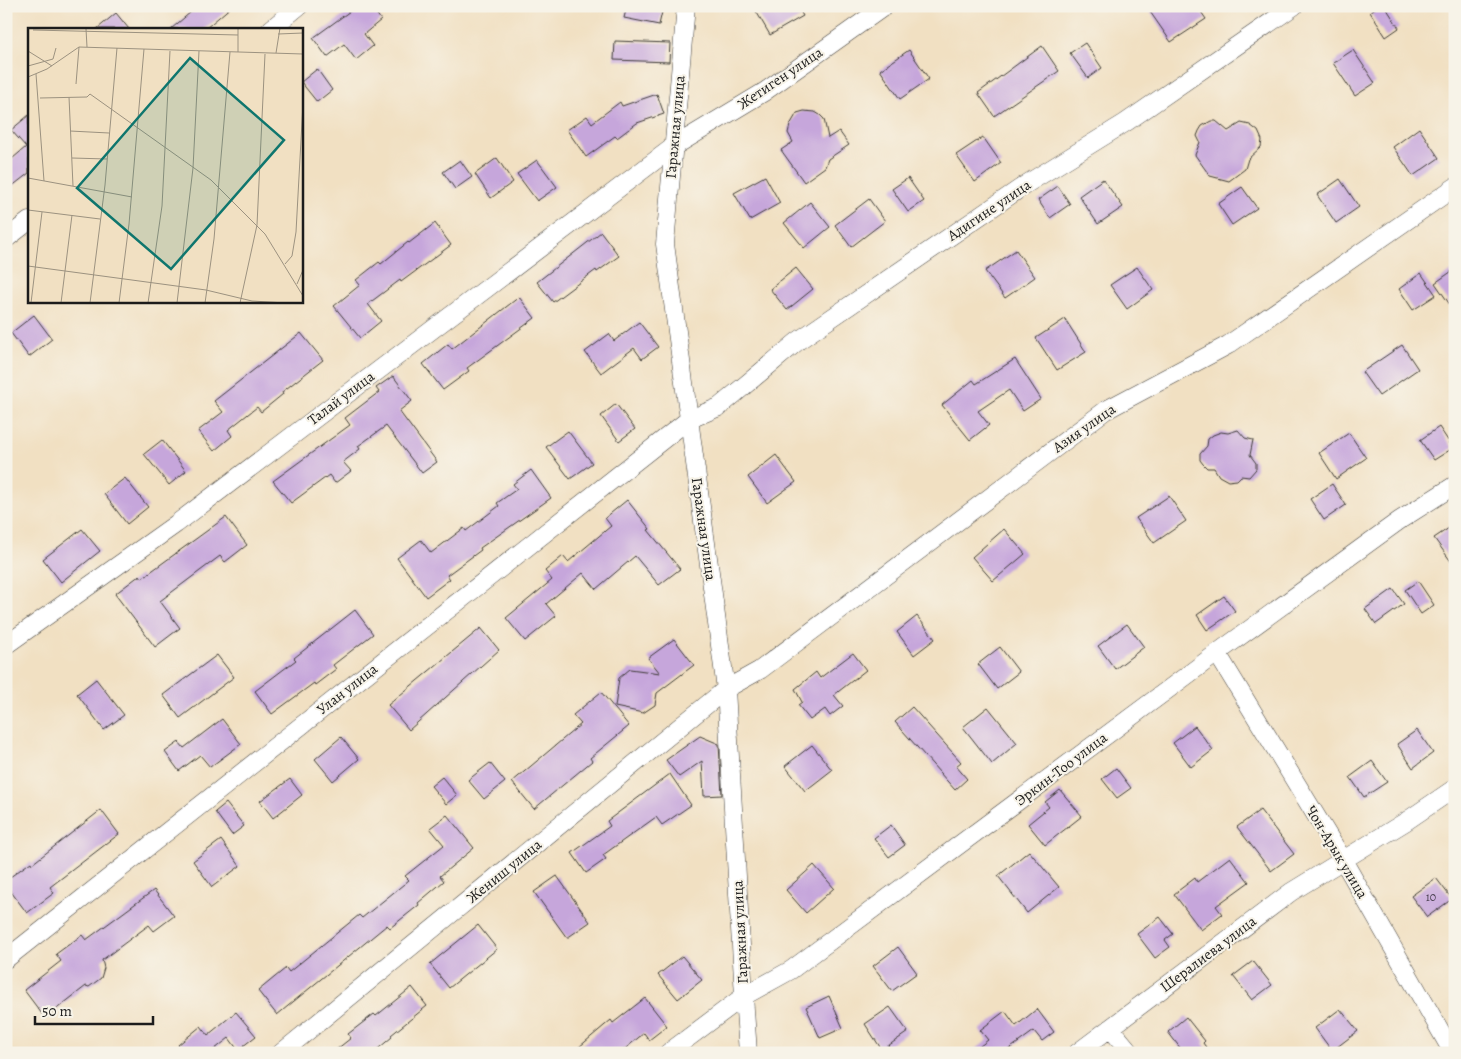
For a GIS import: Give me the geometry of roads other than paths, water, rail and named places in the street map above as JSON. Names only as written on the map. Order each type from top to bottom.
[{"type":"street","points":[[272,28],[299,6]]},
{"type":"street","name":"Гаражная улица","points":[[686,6],[672,146],[665,244],[726,689],[748,1053]]},
{"type":"street","name":"Жетиген улица","points":[[672,146],[764,92],[885,6]]},
{"type":"street","name":"Адигине улица","points":[[688,420],[718,407],[798,341],[1028,183],[1125,123],[1294,6]]},
{"type":"street","name":"Талай улица","points":[[6,645],[176,524],[672,146]]},
{"type":"street","name":"Азия улица","points":[[726,689],[760,670],[1106,410],[1228,345],[1455,187]]},
{"type":"street","points":[[6,239],[28,222]]},
{"type":"street","name":"Улан улица","points":[[6,959],[688,420]]},
{"type":"street","name":"Эркин-Тоо улица","points":[[668,1053],[744,996],[791,970],[1217,653],[1400,520],[1455,485]]},
{"type":"street","name":"Чон-Арык улица","points":[[1217,653],[1343,860],[1453,1053]]},
{"type":"street","name":"Жениш улица","points":[[281,1053],[726,689]]},
{"type":"street","name":"Шералиева улица","points":[[1077,1053],[1256,916],[1291,892],[1405,822],[1455,788]]},
{"type":"street","points":[[1110,1028],[1131,1053]]}]
